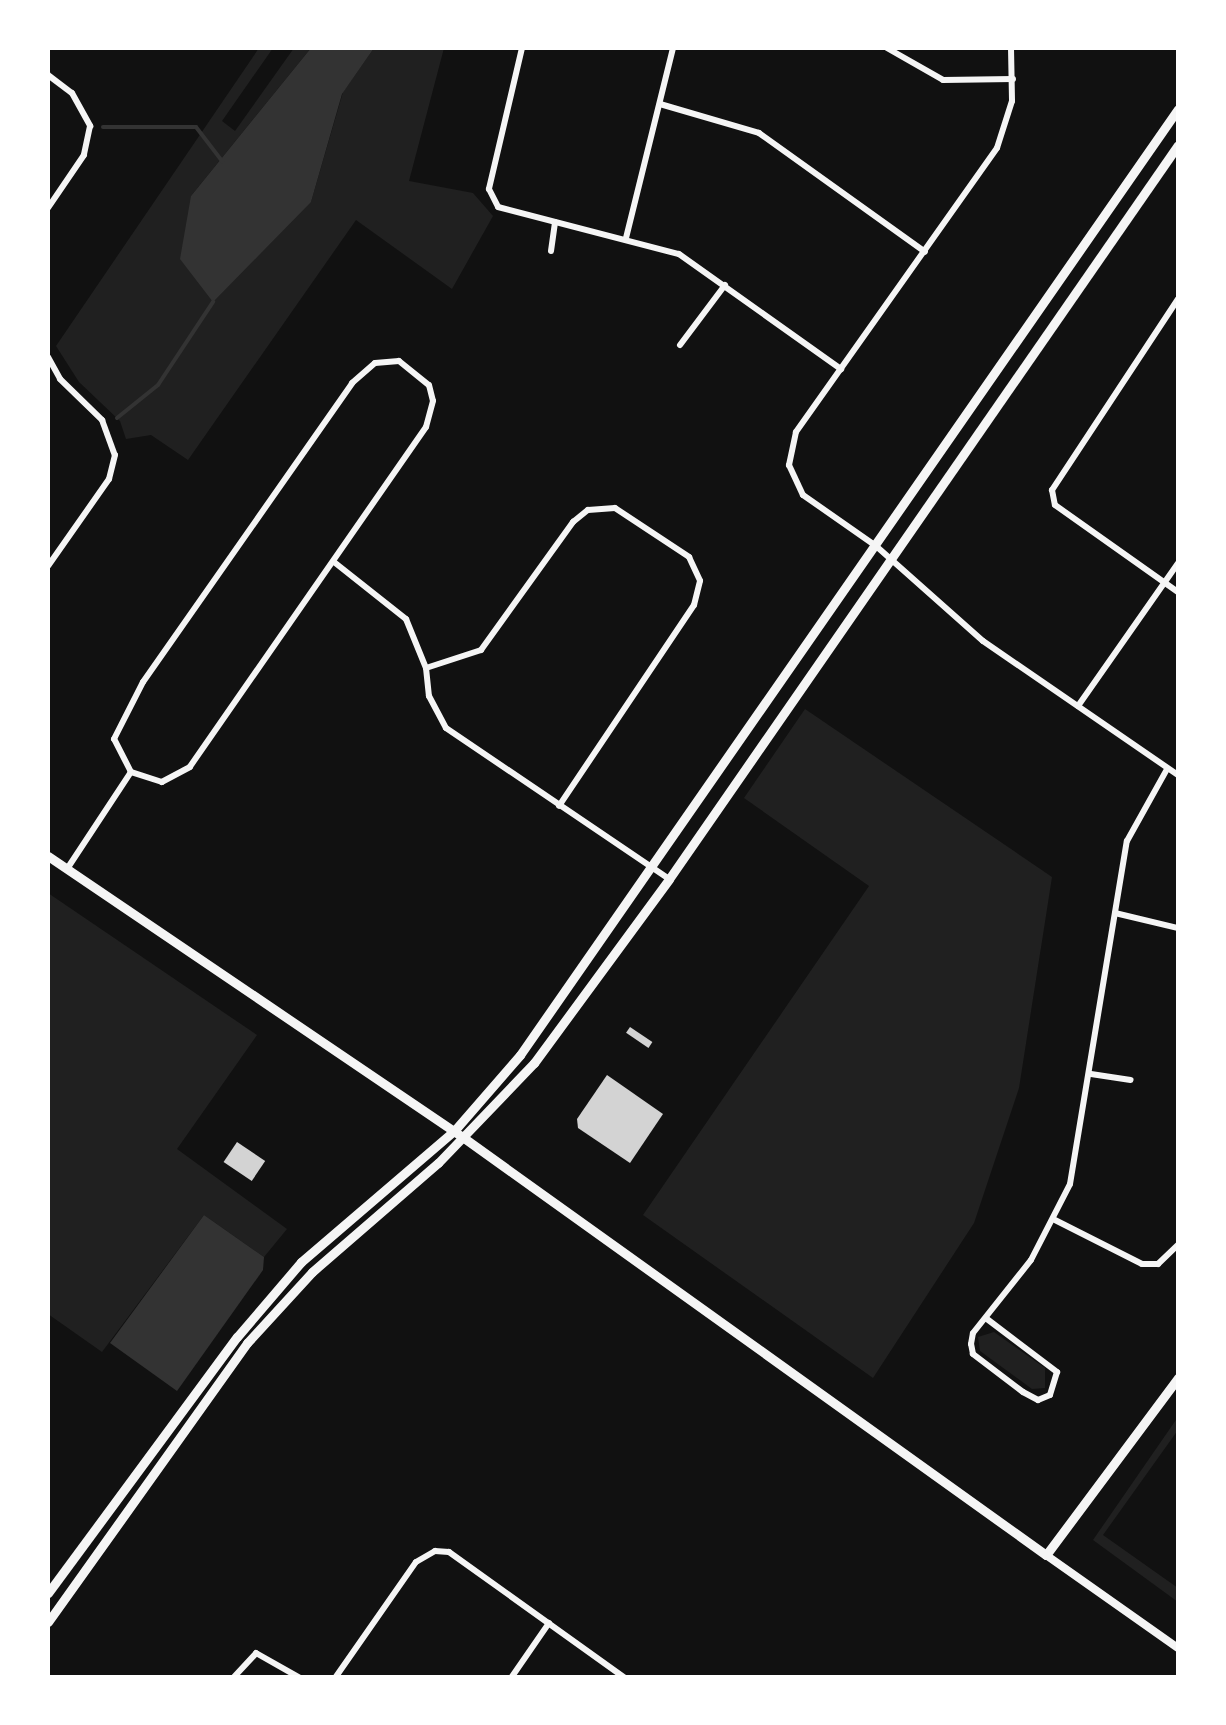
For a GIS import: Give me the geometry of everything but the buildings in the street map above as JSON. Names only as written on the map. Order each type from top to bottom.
[{"type":"main road","points":[[48,1593],[288,1277],[454,1131],[520,1055],[1178,109]]},
{"type":"main road","points":[[48,1622],[247,1343],[312,1272],[464,1138],[534,1063],[670,879],[1178,145]]},
{"type":"main road","points":[[48,856],[464,1138],[1046,1555],[1178,1378]]},
{"type":"street","points":[[522,48],[491,199],[498,207],[679,254],[842,369]]},
{"type":"street","points":[[626,238],[673,48]]},
{"type":"street","points":[[888,48],[943,80],[1012,79]]},
{"type":"street","points":[[1011,48],[1012,79],[997,148],[796,432],[789,464],[803,496],[876,546],[983,641],[1178,776]]},
{"type":"street","points":[[48,75],[72,93],[89,119],[84,155],[48,208]]},
{"type":"street","points":[[660,104],[759,133],[925,252]]},
{"type":"street","points":[[551,251],[555,222]]},
{"type":"street","points":[[680,345],[725,285]]},
{"type":"street","points":[[1178,299],[1052,490],[1054,505],[1178,592]]},
{"type":"street","points":[[48,357],[60,379],[102,420],[112,436],[114,467],[48,566]]},
{"type":"street","points":[[399,361],[429,385],[432,412],[334,562],[190,766],[162,782],[131,772],[114,739],[143,682],[352,383],[375,363],[399,361]]},
{"type":"street","points":[[426,668],[481,650],[573,522],[588,510],[616,508],[682,551],[698,573],[694,605],[559,806]]},
{"type":"street","points":[[334,562],[396,607],[426,668],[429,696],[446,728],[670,879]]},
{"type":"street","points":[[1078,706],[1178,563]]},
{"type":"street","points":[[987,1319],[1057,1372],[1050,1395],[1038,1400],[973,1354],[973,1334],[1055,1220],[1078,1153],[1127,841],[1167,769]]},
{"type":"street","points":[[67,869],[131,772]]},
{"type":"street","points":[[1115,913],[1178,928]]},
{"type":"street","points":[[1091,1074],[1130,1080]]},
{"type":"street","points":[[1055,1220],[1142,1264],[1158,1264],[1178,1246]]},
{"type":"street","points":[[334,1678],[416,1562],[435,1551],[449,1552],[625,1678]]},
{"type":"street","points":[[1046,1555],[1178,1648]]},
{"type":"street","points":[[511,1678],[549,1623]]},
{"type":"street","points":[[233,1678],[256,1654],[300,1678]]},
{"type":"shaded area","points":[[259,48],[273,48],[222,121],[235,131],[294,48],[311,48],[191,196],[311,202],[343,92],[374,48],[444,48],[409,181],[473,193],[493,216],[452,289],[356,220],[188,460],[151,435],[126,439],[120,421],[79,382],[56,346]]},
{"type":"shaded area","points":[[311,48],[374,48],[342,94],[311,202],[213,302],[180,259],[191,196]]},
{"type":"shaded area","points":[[805,709],[1052,877],[1019,1088],[974,1223],[873,1378],[643,1215],[869,886],[744,798]]},
{"type":"shaded area","points":[[48,893],[257,1035],[177,1149],[287,1229],[264,1257],[204,1215],[102,1352],[48,1314]]},
{"type":"shaded area","points":[[204,1215],[264,1257],[263,1270],[177,1391],[110,1343]]},
{"type":"shaded area","points":[[994,1332],[1045,1368],[1045,1388],[1032,1389],[980,1351],[978,1337]]},
{"type":"shaded area","points":[[1178,1417],[1178,1430],[1103,1535],[1178,1588],[1178,1602],[1093,1540]]},
{"type":"waterway","points":[[103,127],[196,127],[222,161]]},
{"type":"waterway","points":[[117,418],[158,385],[213,302]]}]
